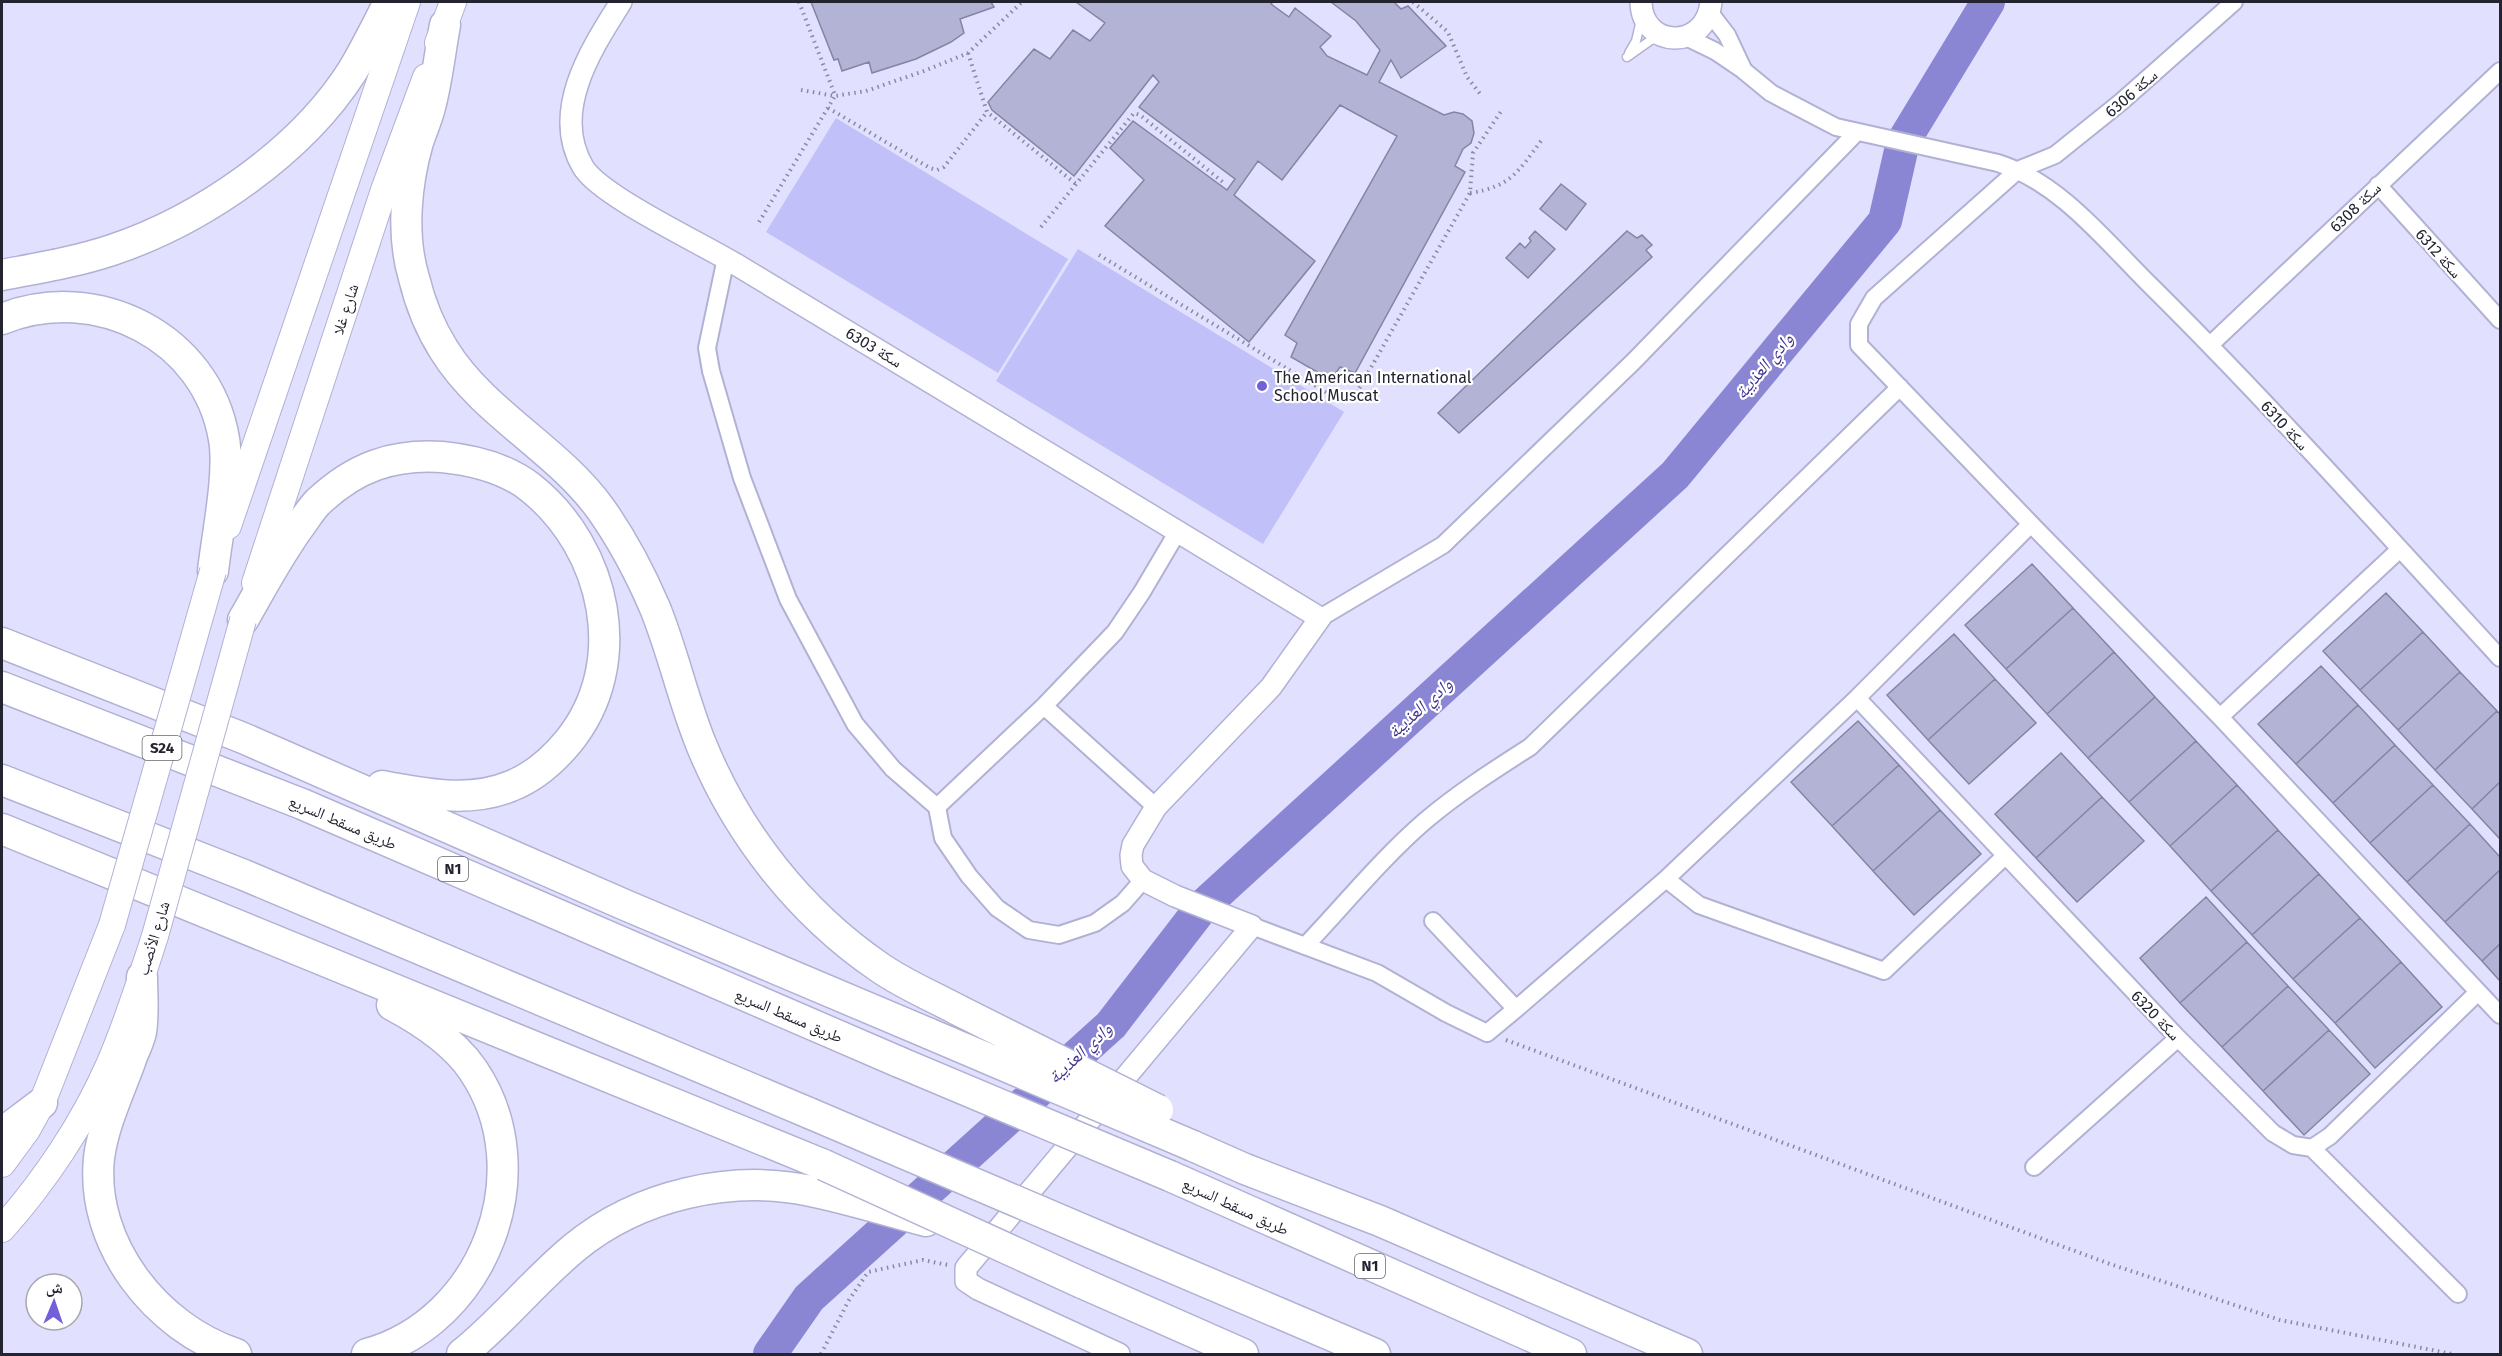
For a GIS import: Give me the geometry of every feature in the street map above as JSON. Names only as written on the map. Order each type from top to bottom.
[{"type":"highway","points":[[2,275],[84,259],[115,249],[182,220],[234,187],[292,141],[321,112],[352,70],[389,2]]},
{"type":"highway","points":[[449,13],[430,106],[418,141],[408,186],[407,216],[413,276],[424,308],[440,342],[471,384],[576,481],[599,507],[627,551],[655,608],[702,747],[736,813],[757,846],[778,874],[822,921],[881,969],[1197,1139]]},
{"type":"highway","points":[[2,319],[31,310],[55,306],[103,310],[125,317],[159,335],[189,363],[213,400],[225,442],[222,497],[213,571]]},
{"type":"highway","points":[[243,620],[284,547],[317,503],[350,477],[374,464],[401,457],[458,459],[482,464],[504,472],[530,487],[569,530],[585,554],[596,581],[602,602],[604,628],[604,660],[597,689],[580,725],[555,758],[511,787],[477,795],[413,792],[374,784],[283,755]]},
{"type":"highway","points":[[2,631],[75,671]]},
{"type":"highway","points":[[2,643],[283,755],[625,905],[930,1034],[1197,1139],[1687,1354]]},
{"type":"highway","name":"طريق مسقط السريع","points":[[2,687],[302,804],[899,1062],[1170,1176],[1571,1354]]},
{"type":"highway","points":[[2,780],[244,875],[1375,1354]]},
{"type":"highway","points":[[2,832],[229,922],[817,1178],[970,1232],[1243,1354]]},
{"type":"highway","points":[[229,922],[412,1016],[441,1036],[474,1071],[488,1099],[499,1130],[502,1164],[501,1201],[489,1243],[481,1261],[453,1300],[436,1317],[415,1332],[367,1354]]},
{"type":"highway","points":[[142,977],[141,1032],[99,1158],[104,1210],[119,1253],[134,1279],[153,1302],[172,1320],[195,1336],[236,1354]]},
{"type":"highway","points":[[2,1133],[42,1103]]},
{"type":"highway","points":[[462,1354],[484,1336],[529,1288],[576,1246],[621,1218],[666,1199],[718,1188],[774,1187],[817,1178]]},
{"type":"main road","points":[[213,571],[407,2]]},
{"type":"main road","name":"شارع غلا","points":[[243,620],[384,189],[449,13]]},
{"type":"main road","name":"S24","points":[[2,1164],[27,1130],[42,1103],[112,925],[213,571]]},
{"type":"main road","name":"شارع الأنصب","points":[[2,1229],[21,1208],[72,1133],[109,1066],[155,936],[243,620]]},
{"type":"street","name":"سكة 6303","points":[[621,2],[600,36],[572,102],[573,138],[583,166],[595,181],[1320,618]]},
{"type":"street","name":"سكة 6306","points":[[2234,2],[2121,102],[2055,155],[2018,170],[1874,298],[1859,324],[1859,345],[2220,717],[2500,1015]]},
{"type":"street","points":[[1641,5],[1652,29],[1677,37],[1697,32],[1705,23],[1710,7]]},
{"type":"street","points":[[1710,7],[1727,35],[1743,70]]},
{"type":"street","name":"سكة 6310","points":[[1677,37],[1743,70],[1771,93],[1836,127],[2018,170],[2062,199],[2210,345],[2500,658]]},
{"type":"street","name":"سكة 6308","points":[[2210,345],[2500,71]]},
{"type":"street","points":[[1856,133],[1633,362],[1443,546],[1320,618],[1271,687],[1156,807],[1133,845],[1132,866],[1143,880],[1175,896],[1377,973],[1487,1034],[1666,879],[1857,698],[2031,524]]},
{"type":"street","name":"سكة 6312","points":[[2378,185],[2500,320]]},
{"type":"street","points":[[726,258],[707,348],[711,371],[742,478],[788,599],[855,724],[893,769],[937,807],[943,838],[969,876],[997,909],[1029,930],[1059,935],[1095,923],[1124,903],[1143,880]]},
{"type":"street","points":[[1305,946],[1380,865],[1425,821],[1469,787],[1530,747],[1900,387]]},
{"type":"street","points":[[937,807],[1044,706],[1115,632],[1178,531]]},
{"type":"street","points":[[2220,717],[2400,549]]},
{"type":"street","name":"سكة 6320","points":[[1857,698],[2178,1038],[2273,1133],[2293,1145],[2312,1148]]},
{"type":"street","points":[[1044,706],[1156,807]]},
{"type":"street","points":[[1666,879],[1699,906],[1884,971],[2006,856]]},
{"type":"street","points":[[1433,921],[1516,1009]]},
{"type":"street","points":[[1119,1354],[978,1289],[966,1281],[966,1268],[1252,926]]},
{"type":"street","points":[[2458,1294],[2312,1148],[2330,1136],[2478,992]]},
{"type":"street","points":[[2034,1167],[2178,1038]]},
{"type":"lane","points":[[1641,5],[1636,40],[1627,57],[1651,40],[1677,37]]},
{"type":"path","points":[[800,2],[835,96]]},
{"type":"path","points":[[801,90],[835,96],[866,91],[968,52],[1022,2]]},
{"type":"path","points":[[1413,2],[1448,32],[1467,77],[1481,95]]},
{"type":"path","points":[[968,52],[987,112],[1076,184]]},
{"type":"path","points":[[759,222],[835,96]]},
{"type":"path","points":[[828,108],[937,170],[944,167],[987,112]]},
{"type":"path","points":[[1099,255],[1334,397],[1349,400],[1356,394],[1470,193],[1473,153],[1502,110]]},
{"type":"path","points":[[1041,227],[1134,113],[1140,115],[1224,183]]},
{"type":"path","points":[[1470,193],[1486,190],[1513,177],[1541,141]]},
{"type":"path","points":[[1487,1034],[2110,1264],[2280,1320],[2452,1354]]},
{"type":"path","points":[[821,1354],[849,1300],[868,1272],[923,1260],[966,1268]]},
{"type":"shaded area","points":[[836,118],[1068,259],[998,373],[766,232]]},
{"type":"shaded area","points":[[1078,249],[1344,412],[1263,544],[996,381]]},
{"type":"building","points":[[811,2],[991,2],[994,7],[960,19],[964,33],[951,42],[916,59],[872,73],[869,62],[842,71],[838,59],[834,60]]},
{"type":"building","points":[[1076,2],[1273,2],[1271,4],[1289,17],[1295,8],[1331,36],[1320,47],[1327,56],[1367,75],[1380,50],[1356,21],[1331,2],[1394,2],[1401,9],[1408,6],[1446,46],[1401,78],[1391,60],[1379,82],[1444,115],[1454,112],[1463,114],[1472,121],[1474,133],[1471,143],[1463,149],[1455,166],[1465,172],[1355,373],[1340,367],[1331,380],[1291,357],[1297,343],[1285,335],[1397,136],[1340,105],[1282,180],[1258,161],[1234,195],[1315,261],[1249,342],[1105,226],[1144,180],[1110,148],[1133,121],[1227,190],[1235,179],[1139,107],[1159,82],[1153,75],[1074,176],[992,110],[988,102],[1034,49],[1050,59],[1073,30],[1090,41],[1105,23]]},
{"type":"building","points":[[1561,184],[1586,204],[1566,230],[1540,209]]},
{"type":"building","points":[[1535,231],[1555,249],[1528,278],[1506,258],[1520,243],[1525,248]]},
{"type":"building","points":[[1627,231],[1637,238],[1642,235],[1652,245],[1646,250],[1652,257],[1459,433],[1438,413]]},
{"type":"building","points":[[2032,564],[2073,608],[2006,669],[1965,625]]},
{"type":"building","points":[[2386,593],[2423,632],[2360,690],[2323,651]]},
{"type":"building","points":[[2073,608],[2114,652],[2047,714],[2006,669]]},
{"type":"building","points":[[2423,632],[2460,672],[2398,730],[2360,690]]},
{"type":"building","points":[[1954,634],[1995,679],[1928,740],[1887,695]]},
{"type":"building","points":[[2114,652],[2155,697],[2088,758],[2047,714]]},
{"type":"building","points":[[2321,666],[2358,705],[2296,764],[2258,724]]},
{"type":"building","points":[[2460,672],[2497,711],[2435,770],[2398,730]]},
{"type":"building","points":[[1995,679],[2036,723],[1969,784],[1928,740]]},
{"type":"building","points":[[2155,697],[2196,741],[2129,802],[2088,758]]},
{"type":"building","points":[[2358,705],[2395,745],[2333,803],[2296,764]]},
{"type":"building","points":[[2497,711],[2500,714],[2500,782],[2472,809],[2435,770]]},
{"type":"building","points":[[1858,721],[1899,765],[1832,826],[1791,782]]},
{"type":"building","points":[[2196,741],[2237,785],[2170,846],[2129,802]]},
{"type":"building","points":[[2395,745],[2433,785],[2370,843],[2333,803]]},
{"type":"building","points":[[2061,753],[2102,797],[2036,858],[1995,814]]},
{"type":"building","points":[[1899,765],[1940,810],[1873,871],[1832,826]]},
{"type":"building","points":[[2500,782],[2500,839],[2472,809]]},
{"type":"building","points":[[2237,785],[2278,830],[2211,891],[2170,846]]},
{"type":"building","points":[[2433,785],[2470,824],[2407,882],[2370,843]]},
{"type":"building","points":[[2102,797],[2144,841],[2077,902],[2036,858]]},
{"type":"building","points":[[1940,810],[1981,854],[1914,915],[1873,871]]},
{"type":"building","points":[[2470,824],[2500,857],[2500,870],[2445,922],[2407,882]]},
{"type":"building","points":[[2278,830],[2319,874],[2252,935],[2211,891]]},
{"type":"building","points":[[2500,870],[2500,944],[2482,961],[2445,922]]},
{"type":"building","points":[[2319,874],[2360,918],[2293,979],[2252,935]]},
{"type":"building","points":[[2206,897],[2247,942],[2180,1003],[2140,958]]},
{"type":"building","points":[[2360,918],[2401,962],[2335,1023],[2293,979]]},
{"type":"building","points":[[2247,942],[2288,986],[2222,1047],[2180,1003]]},
{"type":"building","points":[[2500,944],[2500,981],[2482,961]]},
{"type":"building","points":[[2401,962],[2442,1007],[2375,1068],[2335,1023]]},
{"type":"building","points":[[2288,986],[2329,1030],[2263,1091],[2222,1047]]},
{"type":"building","points":[[2329,1030],[2370,1074],[2304,1135],[2263,1091]]},
{"type":"waterway","name":"وادي العذيبة","points":[[770,1354],[809,1298],[1111,1025],[1202,907],[1675,475],[1885,221],[1903,142],[1988,2]]},
{"type":"place","name":"The American International School Muscat","points":[[1262,386]]}]
